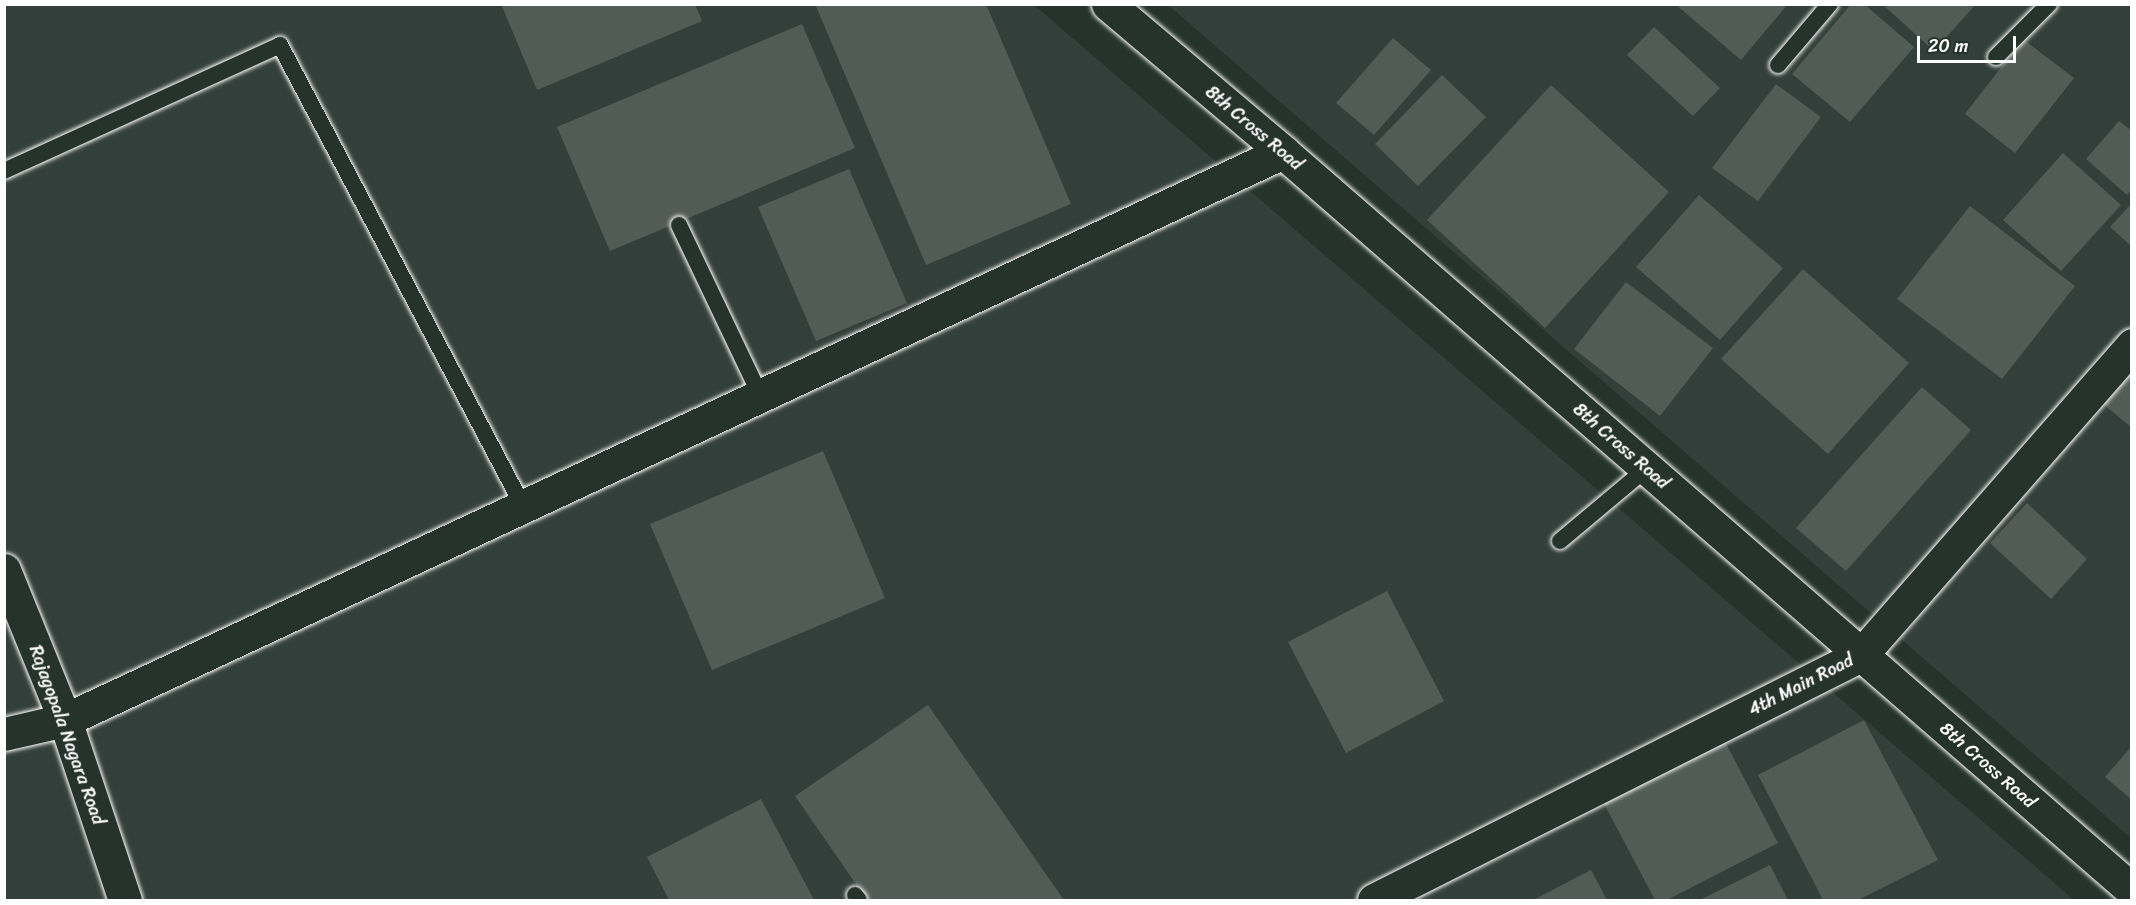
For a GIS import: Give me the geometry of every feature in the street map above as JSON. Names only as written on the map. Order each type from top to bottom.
[{"type":"street","name":"8th Cross Road","points":[[1108,4],[1283,152],[2132,890]]},
{"type":"street","points":[[4,734],[65,720],[1283,152]]},
{"type":"street","name":"4th Main Road","points":[[1374,900],[1861,655],[2132,345]]},
{"type":"street","name":"Rajagopala Nagara Road","points":[[4,570],[65,720],[125,900]]},
{"type":"lane","points":[[1778,65],[1830,4]]},
{"type":"lane","points":[[1996,57],[2049,4]]},
{"type":"lane","points":[[4,171],[280,45],[523,506]]},
{"type":"lane","points":[[679,225],[760,395]]},
{"type":"lane","points":[[1560,541],[1647,468]]},
{"type":"shaded area","points":[[5,4],[1034,5],[2074,900],[5,900]]},
{"type":"shaded area","points":[[1168,5],[2131,5],[2131,838]]},
{"type":"building","points":[[501,4],[695,4],[702,21],[537,90]]},
{"type":"building","points":[[815,4],[986,4],[1071,204],[926,265]]},
{"type":"building","points":[[1675,4],[1788,4],[1741,60]]},
{"type":"building","points":[[1851,4],[1864,4],[1914,47],[1850,122],[1792,74]]},
{"type":"building","points":[[1882,4],[1976,4],[1934,51]]},
{"type":"building","points":[[802,24],[855,148],[610,251],[557,127]]},
{"type":"building","points":[[1654,27],[1720,88],[1693,116],[1627,55]]},
{"type":"building","points":[[1393,38],[1431,70],[1374,135],[1336,103]]},
{"type":"building","points":[[2023,39],[2074,78],[2015,153],[1965,114]]},
{"type":"building","points":[[1442,75],[1486,117],[1418,186],[1375,144]]},
{"type":"building","points":[[1776,84],[1821,117],[1758,201],[1712,168]]},
{"type":"building","points":[[1551,85],[1669,192],[1545,328],[1427,220]]},
{"type":"building","points":[[2119,121],[2132,131],[2132,189],[2127,195],[2086,159]]},
{"type":"building","points":[[2063,153],[2121,205],[2061,271],[2003,220]]},
{"type":"building","points":[[849,169],[907,303],[816,341],[758,207]]},
{"type":"building","points":[[1699,195],[1783,268],[1720,340],[1636,267]]},
{"type":"building","points":[[2132,203],[2132,243],[2130,245],[2110,227]]},
{"type":"building","points":[[1970,206],[2075,286],[2002,379],[1897,299]]},
{"type":"building","points":[[1803,269],[1909,363],[1828,454],[1721,359]]},
{"type":"building","points":[[1626,282],[1713,348],[1660,416],[1574,349]]},
{"type":"building","points":[[2132,372],[2132,428],[2103,404]]},
{"type":"building","points":[[1922,387],[1971,430],[1846,571],[1796,528]]},
{"type":"building","points":[[823,451],[885,598],[712,670],[650,524]]},
{"type":"building","points":[[2027,503],[2087,559],[2051,599],[1990,543]]},
{"type":"building","points":[[1387,591],[1444,701],[1346,753],[1288,642]]},
{"type":"building","points":[[928,705],[1064,900],[867,900],[795,796]]},
{"type":"building","points":[[1864,720],[1938,860],[1858,900],[1823,900],[1758,775]]},
{"type":"building","points":[[1721,734],[1778,843],[1667,900],[1655,900],[1600,796]]},
{"type":"building","points":[[2132,746],[2132,800],[2105,777]]},
{"type":"building","points":[[761,799],[814,900],[669,900],[647,857]]},
{"type":"building","points":[[1770,865],[1788,900],[1700,900]]},
{"type":"building","points":[[1591,870],[1607,900],[1533,900]]}]
